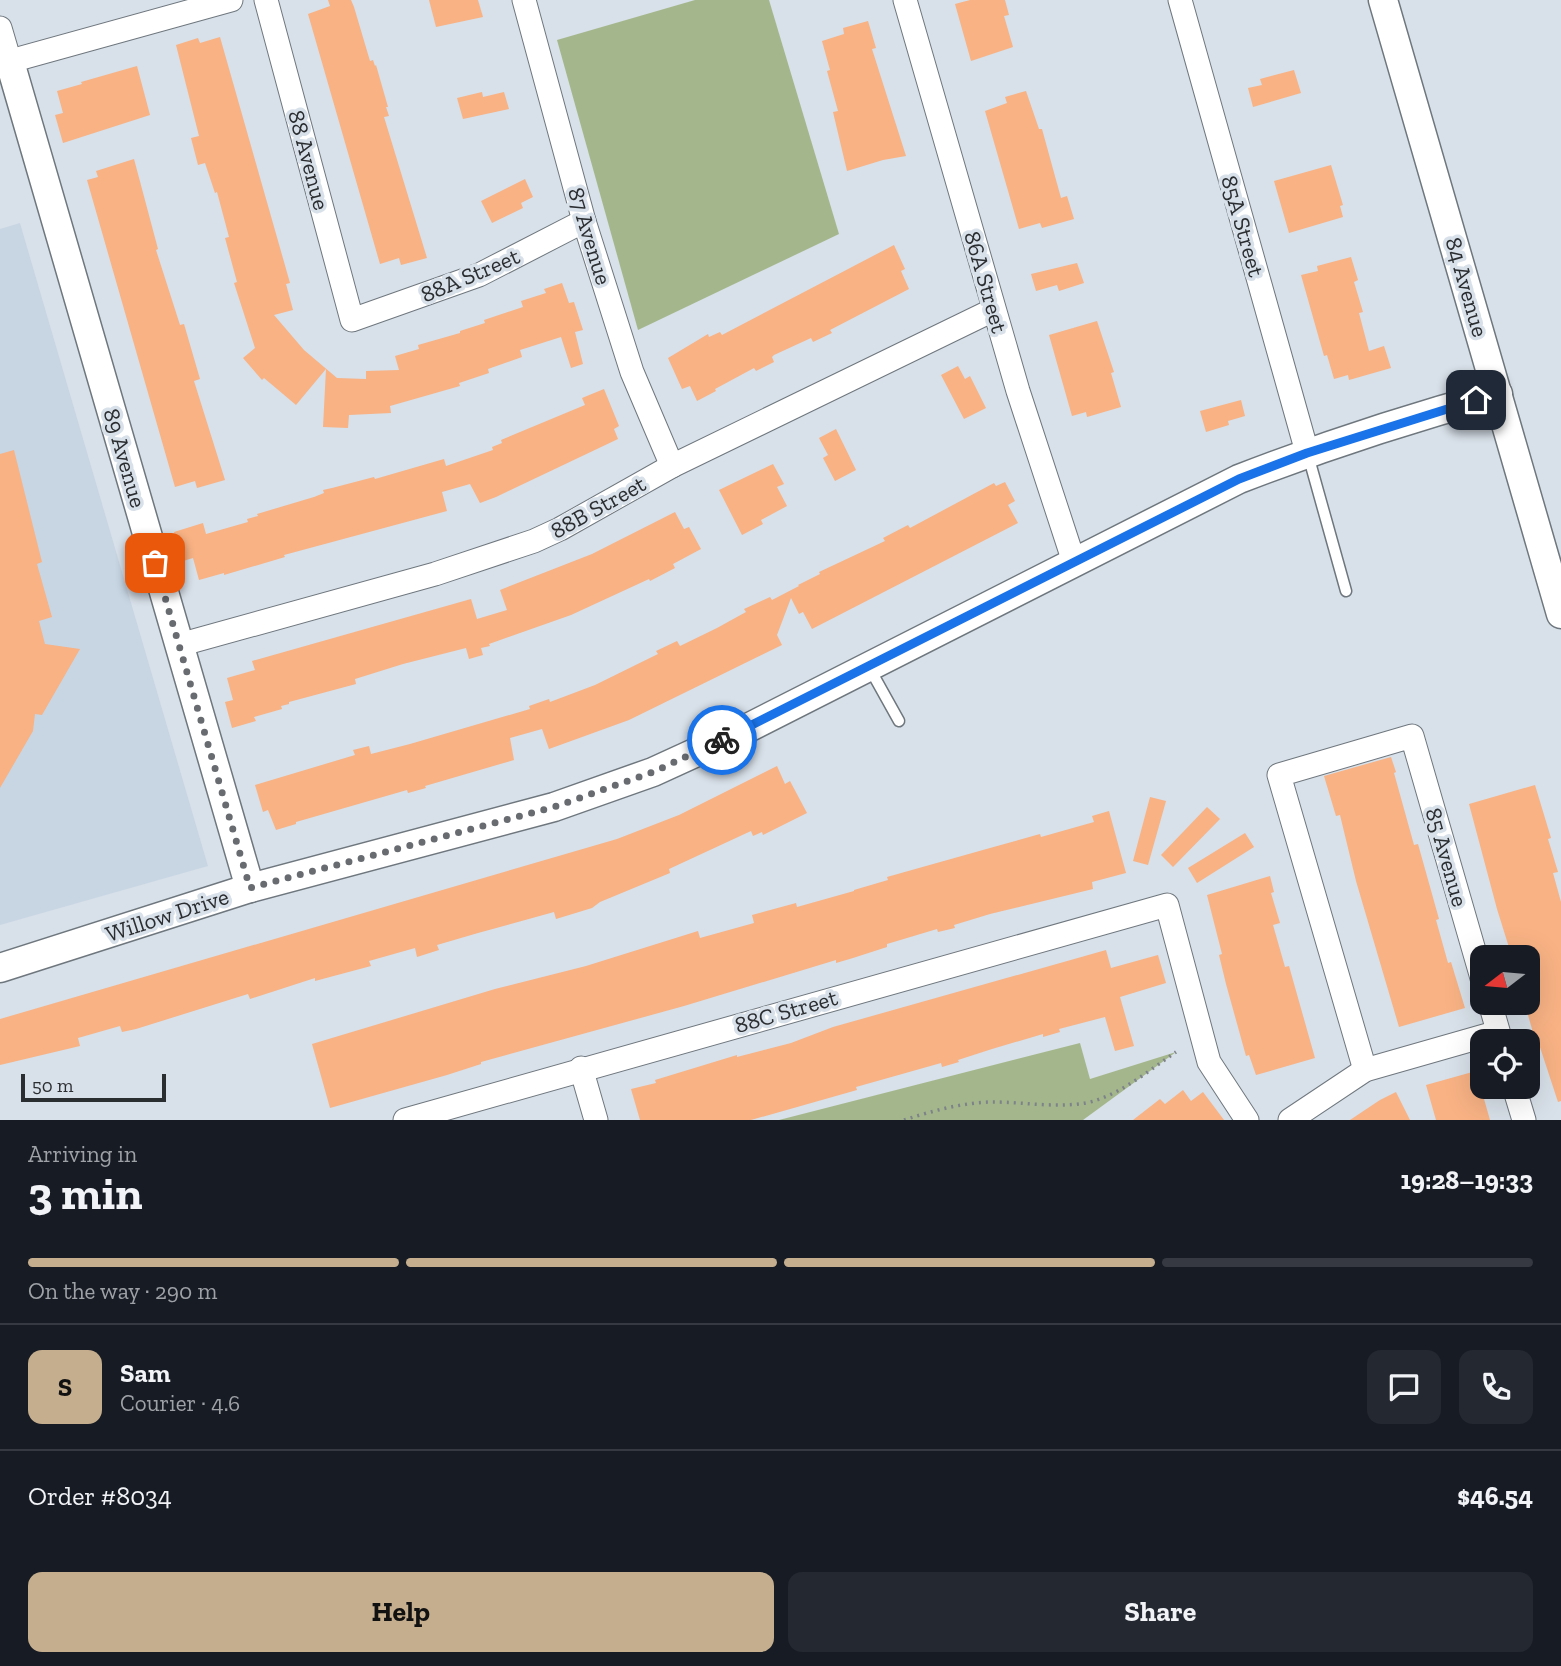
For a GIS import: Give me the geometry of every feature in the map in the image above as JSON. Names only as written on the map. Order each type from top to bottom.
[{"type":"street","points":[[5,63],[231,0]]},
{"type":"street","name":"88 Avenue","points":[[266,0],[352,320]]},
{"type":"street","name":"87 Avenue","points":[[524,0],[584,221],[632,372],[672,467]]},
{"type":"street","name":"86A Street","points":[[905,0],[993,310],[1074,562]]},
{"type":"street","name":"85A Street","points":[[1180,0],[1307,453]]},
{"type":"street","name":"84 Avenue","points":[[1383,0],[1561,614]]},
{"type":"street","name":"89 Avenue","points":[[0,28],[5,63],[250,888]]},
{"type":"street","name":"88A Street","points":[[352,320],[479,275],[584,221]]},
{"type":"street","name":"88B Street","points":[[179,645],[435,574],[534,541],[672,467],[993,310]]},
{"type":"street","name":"Willow Drive","points":[[0,968],[250,888],[566,803],[665,766],[736,734],[1239,479],[1307,453],[1498,394]]},
{"type":"street","name":"85 Avenue","points":[[1365,1070],[1279,775],[1412,736],[1472,945]]},
{"type":"street","name":"88C Street","points":[[405,1120],[1167,905],[1209,1062],[1247,1120]]},
{"type":"street","points":[[1290,1120],[1365,1070],[1470,1044]]},
{"type":"street","points":[[581,1069],[596,1120]]},
{"type":"street","points":[[1518,1099],[1524,1120]]},
{"type":"lane","points":[[1307,453],[1346,591]]},
{"type":"lane","points":[[869,666],[899,720]]},
{"type":"path","points":[[904,1120],[929,1112],[990,1102],[1062,1104],[1095,1101],[1124,1087],[1176,1052]]},
{"type":"shaded area","points":[[20,223],[208,866],[0,925],[0,229]]},
{"type":"green space","points":[[695,0],[769,0],[839,234],[638,330],[557,40]]},
{"type":"green space","points":[[1080,1043],[1090,1079],[1176,1052],[1083,1120],[779,1120]]},
{"type":"building","points":[[328,0],[351,0],[354,7],[370,61],[373,60],[376,65],[388,107],[389,116],[384,117],[427,258],[401,265],[399,258],[380,264],[308,14],[330,6]]},
{"type":"building","points":[[429,0],[478,0],[483,17],[436,27]]},
{"type":"building","points":[[970,0],[1005,0],[1009,15],[1004,16],[1013,47],[971,61],[955,4]]},
{"type":"building","points":[[868,21],[876,48],[872,49],[906,156],[847,171],[833,112],[838,111],[822,41],[844,34],[843,28]]},
{"type":"building","points":[[220,37],[290,283],[286,284],[293,310],[274,315],[304,350],[337,378],[366,379],[366,371],[399,370],[395,356],[523,307],[521,301],[546,293],[544,289],[562,283],[569,303],[574,302],[583,330],[575,332],[583,364],[571,368],[561,337],[520,350],[522,357],[488,369],[489,373],[459,383],[460,386],[390,406],[391,413],[349,415],[348,428],[323,427],[326,369],[296,405],[264,378],[262,380],[243,358],[255,348],[234,283],[237,282],[225,238],[229,237],[217,192],[215,193],[205,163],[198,165],[191,138],[199,136],[176,45],[198,38],[200,43]]},
{"type":"building","points":[[137,66],[150,115],[63,143],[55,115],[63,113],[57,91]]},
{"type":"building","points":[[1294,70],[1301,93],[1253,107],[1248,88],[1262,85],[1260,79]]},
{"type":"building","points":[[1026,91],[1039,129],[1042,129],[1061,198],[1067,196],[1074,219],[1042,228],[1040,223],[1019,229],[985,111],[1007,103],[1005,97]]},
{"type":"building","points":[[482,92],[483,97],[504,92],[509,109],[463,119],[457,98]]},
{"type":"building","points":[[134,159],[158,249],[156,250],[180,325],[184,324],[200,379],[194,381],[225,480],[197,488],[195,481],[175,487],[87,180],[98,177],[96,171]]},
{"type":"building","points":[[1331,165],[1343,205],[1340,206],[1343,217],[1289,233],[1274,181]]},
{"type":"building","points":[[525,179],[533,197],[521,203],[523,208],[492,223],[481,201]]},
{"type":"building","points":[[894,245],[905,269],[901,271],[909,289],[830,330],[832,333],[813,342],[811,338],[774,355],[774,362],[756,371],[754,368],[697,401],[690,386],[682,389],[668,358],[708,334],[709,337],[720,332],[722,335]]},
{"type":"building","points":[[1351,257],[1358,280],[1354,282],[1363,312],[1359,313],[1369,351],[1384,346],[1391,368],[1349,380],[1348,375],[1334,379],[1327,355],[1324,356],[1301,275],[1318,271],[1317,266]]},
{"type":"building","points":[[1077,263],[1084,283],[1059,291],[1057,285],[1036,291],[1031,274]]},
{"type":"building","points":[[1097,321],[1114,372],[1111,373],[1121,407],[1087,417],[1086,412],[1072,416],[1049,335]]},
{"type":"building","points":[[958,366],[965,379],[970,376],[986,408],[964,419],[941,375]]},
{"type":"building","points":[[604,389],[619,426],[614,429],[618,439],[496,497],[480,503],[470,484],[442,492],[447,511],[284,555],[285,557],[224,575],[199,580],[193,558],[183,561],[174,532],[203,523],[206,534],[248,522],[247,519],[258,516],[257,514],[314,497],[324,493],[323,490],[374,477],[375,479],[444,459],[446,466],[493,450],[492,447],[502,443],[501,440],[585,405],[582,398]]},
{"type":"building","points":[[1241,400],[1245,416],[1228,421],[1229,425],[1206,432],[1200,411]]},
{"type":"building","points":[[836,429],[856,470],[835,481],[823,458],[828,455],[819,438]]},
{"type":"building","points":[[14,450],[42,562],[37,564],[52,617],[39,621],[45,644],[80,649],[42,715],[35,714],[33,731],[0,788],[0,454]]},
{"type":"building","points":[[773,464],[784,484],[777,487],[787,506],[761,520],[763,524],[742,535],[719,490]]},
{"type":"building","points":[[1005,482],[1015,501],[1008,505],[1018,523],[812,629],[803,612],[799,614],[791,598],[777,635],[782,645],[629,720],[549,749],[542,729],[510,738],[514,760],[276,830],[268,810],[263,812],[255,785],[355,755],[353,750],[369,746],[371,754],[410,744],[530,709],[529,706],[549,699],[550,702],[595,685],[658,654],[656,651],[677,641],[680,646],[746,612],[744,609],[770,597],[772,600],[820,574],[819,572],[885,541],[883,538],[908,525],[910,528],[994,483],[996,486]]},
{"type":"building","points":[[675,512],[684,529],[689,527],[701,549],[673,564],[675,568],[650,581],[649,579],[571,615],[489,644],[490,646],[481,648],[483,655],[469,659],[466,648],[403,664],[355,679],[356,684],[289,702],[281,706],[282,709],[254,717],[256,721],[232,728],[225,702],[233,700],[227,678],[255,670],[252,661],[471,599],[477,619],[507,610],[500,590],[592,554]]},
{"type":"building","points":[[1391,757],[1414,845],[1418,844],[1439,919],[1436,920],[1448,963],[1451,962],[1465,1008],[1399,1027],[1356,881],[1340,815],[1336,816],[1324,776]]},
{"type":"building","points":[[777,766],[785,784],[790,781],[807,813],[763,835],[762,832],[753,836],[751,831],[669,869],[670,873],[600,902],[592,908],[556,919],[554,912],[478,933],[437,945],[439,950],[417,957],[415,948],[369,961],[371,966],[315,981],[315,978],[250,999],[248,994],[136,1029],[122,1032],[120,1026],[78,1038],[80,1046],[0,1065],[0,1019],[617,839],[679,815]]},
{"type":"building","points":[[1535,785],[1551,838],[1548,839],[1558,872],[1553,873],[1561,902],[1561,1101],[1558,1102],[1540,1047],[1540,1029],[1532,1029],[1528,1015],[1540,1015],[1540,945],[1508,945],[1469,804]]},
{"type":"building","points":[[1150,797],[1166,801],[1148,865],[1133,861]]},
{"type":"building","points":[[1207,807],[1220,819],[1173,867],[1161,855]]},
{"type":"building","points":[[1109,811],[1126,873],[1092,882],[1093,889],[990,914],[954,925],[955,928],[938,932],[937,929],[887,944],[887,947],[853,958],[836,963],[836,960],[330,1108],[312,1044],[495,989],[586,966],[698,931],[700,938],[754,923],[752,915],[796,903],[797,907],[888,880],[887,877],[1040,834],[1041,837],[1094,822],[1092,816]]},
{"type":"building","points":[[1245,833],[1254,847],[1197,883],[1188,868]]},
{"type":"building","points":[[1270,876],[1274,892],[1271,893],[1280,923],[1273,925],[1285,967],[1289,966],[1315,1058],[1256,1075],[1249,1055],[1246,1056],[1226,984],[1219,955],[1222,954],[1207,895]]},
{"type":"building","points":[[1106,950],[1111,968],[1158,955],[1166,983],[1120,997],[1134,1046],[1115,1051],[1105,1017],[1059,1029],[1060,1032],[1043,1037],[1043,1034],[992,1049],[942,1067],[941,1063],[751,1120],[640,1120],[631,1089],[656,1083],[655,1080],[737,1055],[791,1043],[833,1027]]},
{"type":"building","points":[[1470,1073],[1470,1099],[1484,1099],[1490,1120],[1436,1120],[1426,1085]]},
{"type":"building","points":[[1183,1090],[1191,1101],[1203,1092],[1224,1120],[1133,1120],[1160,1099],[1165,1104]]},
{"type":"building","points":[[1396,1092],[1410,1120],[1350,1120],[1380,1100]]},
{"type":"way so far","points":[[155,563],[250,888],[554,807],[653,772],[722,740]]},
{"type":"route","points":[[722,740],[1239,479],[1307,453],[1476,400]]}]
